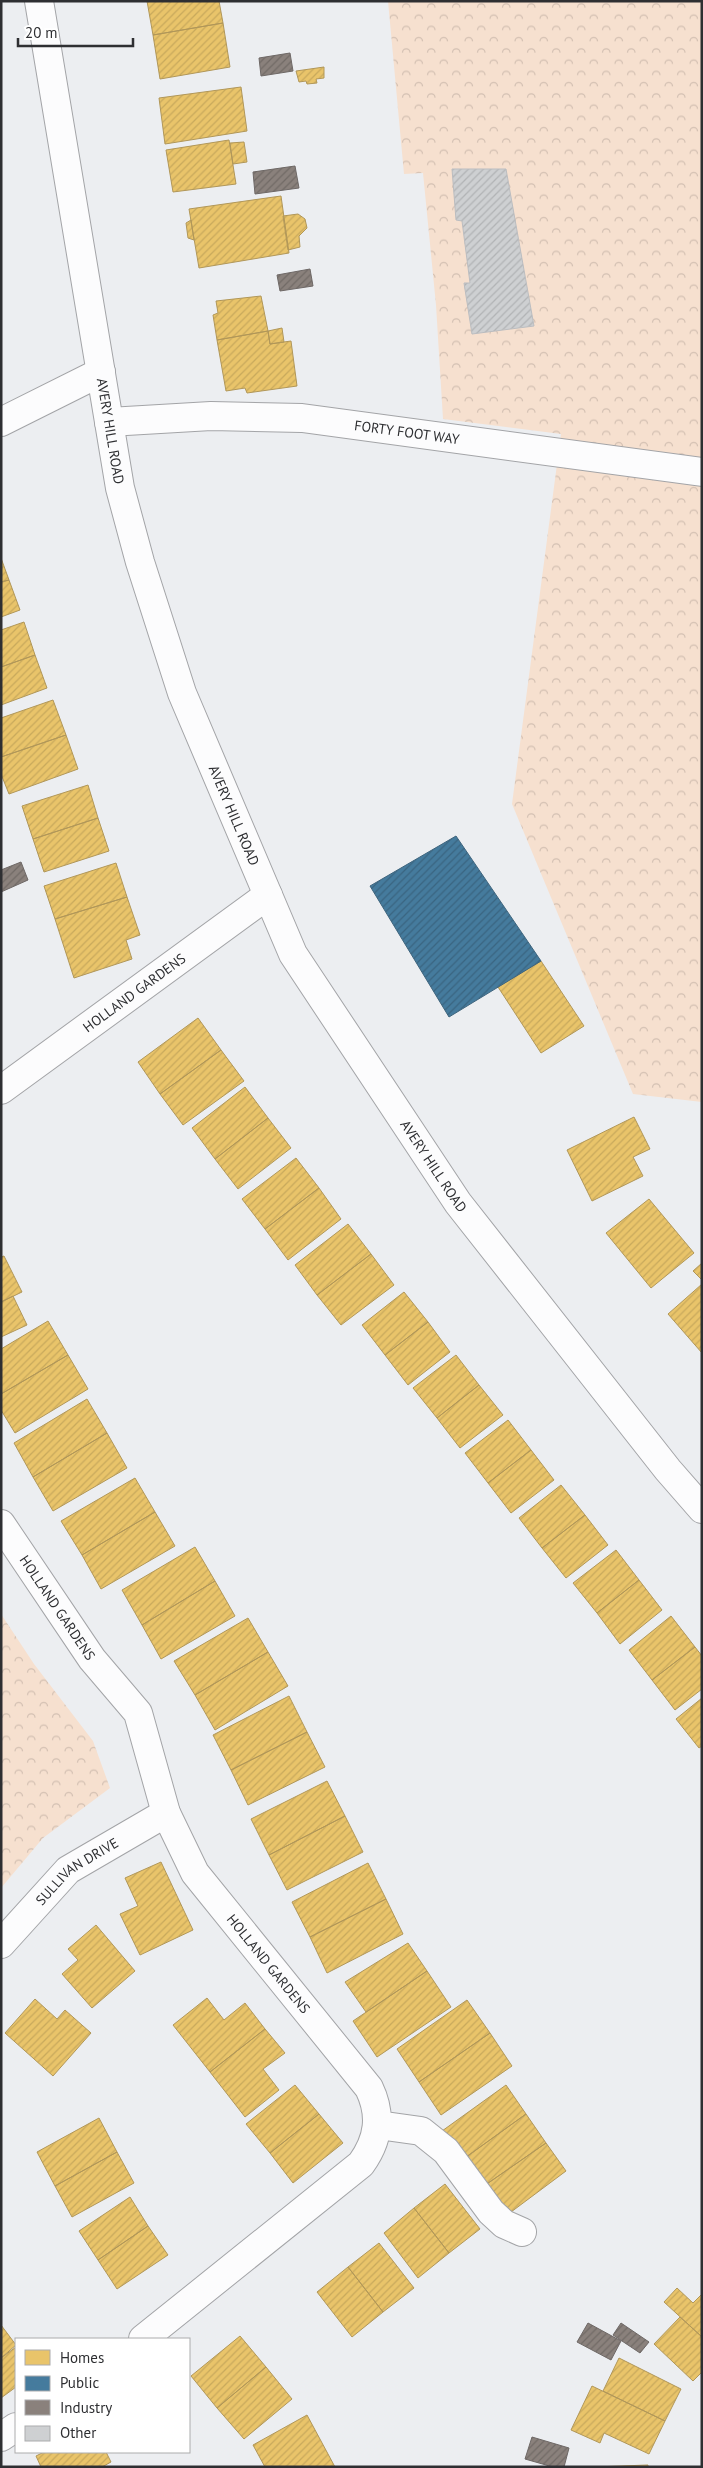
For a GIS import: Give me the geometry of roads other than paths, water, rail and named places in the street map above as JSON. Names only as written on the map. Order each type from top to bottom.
[{"type":"street","name":"AVERY HILL ROAD","points":[[39,1],[120,488],[140,562],[182,693],[293,954],[458,1203],[668,1470],[702,1508]]},
{"type":"street","points":[[1,422],[101,372]]},
{"type":"street","name":"FORTY FOOT WAY","points":[[109,422],[211,416],[302,418],[702,472]]},
{"type":"street","name":"HOLLAND GARDENS","points":[[1,1090],[268,895]]},
{"type":"street","name":"HOLLAND GARDENS","points":[[1,1524],[92,1659],[138,1713],[166,1813],[195,1873],[369,2088],[377,2107],[378,2125],[371,2148],[361,2164],[144,2338]]},
{"type":"street","name":"SULLIVAN DRIVE","points":[[1,1944],[68,1870],[166,1813]]},
{"type":"street","points":[[378,2125],[421,2131],[446,2152],[491,2212],[504,2224],[522,2232]]},
{"type":"street","points":[[1,2437],[15,2428]]}]
